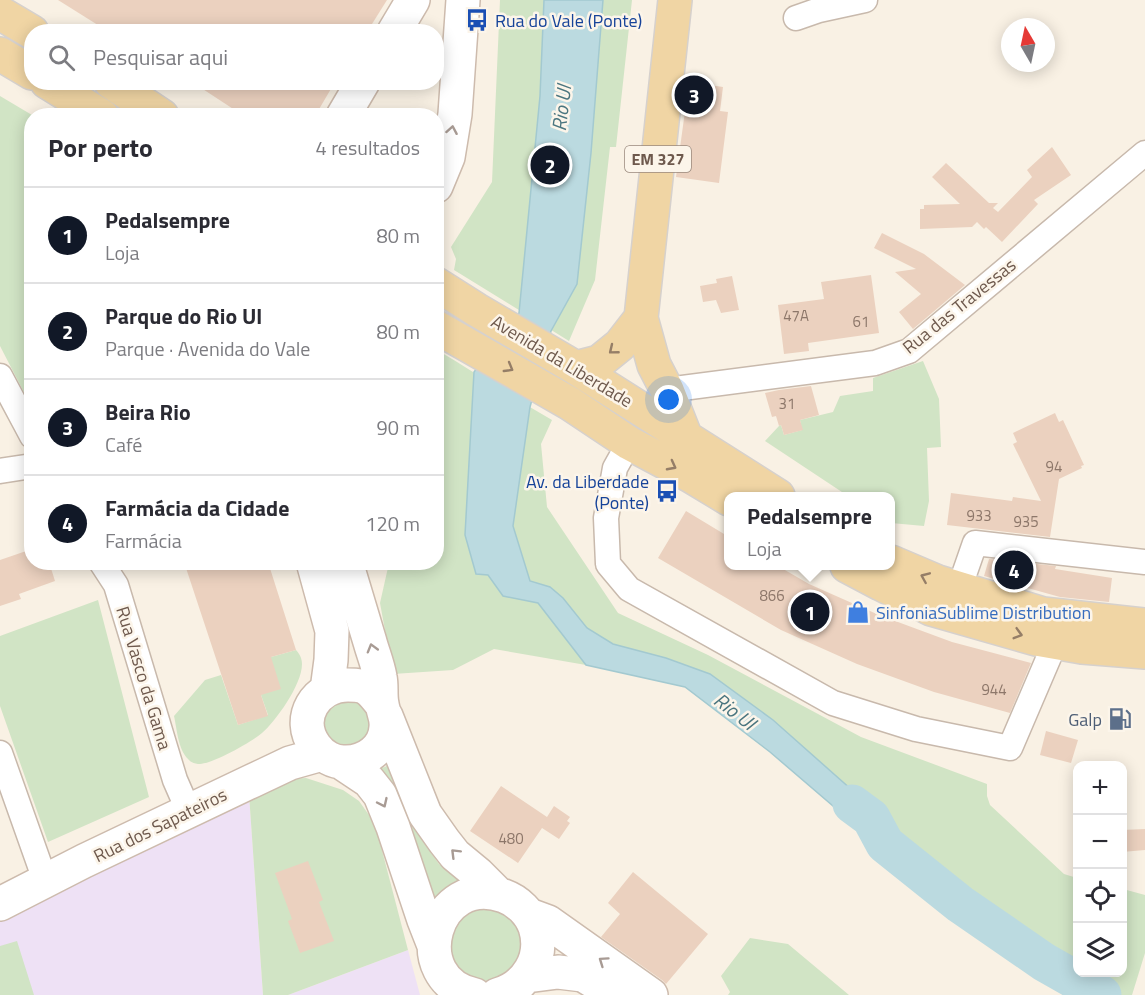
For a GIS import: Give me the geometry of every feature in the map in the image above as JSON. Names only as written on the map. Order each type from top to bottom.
[{"type":"main road","points":[[399,24],[413,0]]},
{"type":"main road","points":[[444,166],[448,156],[455,114],[463,0]]},
{"type":"main road","name":"EM 327","points":[[667,390],[654,365],[641,318],[675,0]]},
{"type":"main road","points":[[0,13],[24,27]]},
{"type":"main road","points":[[0,54],[24,68]]},
{"type":"main road","points":[[60,90],[89,108]]},
{"type":"main road","points":[[123,90],[150,108]]},
{"type":"main road","points":[[348,108],[358,90]]},
{"type":"main road","name":"Avenida da Liberdade","points":[[444,289],[576,368],[772,492]]},
{"type":"main road","points":[[576,368],[598,362],[620,345],[641,318]]},
{"type":"main road","name":"Avenida da Liberdade","points":[[448,333],[569,403],[629,443],[724,496]]},
{"type":"main road","points":[[667,390],[686,438]]},
{"type":"main road","points":[[895,564],[938,582],[1043,614],[1145,626]]},
{"type":"main road","points":[[315,570],[332,631],[331,660],[308,726],[310,737],[315,747],[369,781],[380,795],[433,943],[439,968],[448,987],[457,988],[468,994],[502,991],[558,972],[583,975],[616,995]]},
{"type":"main road","points":[[332,758],[355,762],[367,758],[384,739],[386,728],[380,677],[348,570]]},
{"type":"main road","points":[[854,570],[931,609],[1036,639],[1082,647],[1145,652]]},
{"type":"main road","points":[[318,702],[339,685],[365,687],[374,694],[384,710],[425,814],[455,855],[497,893]]},
{"type":"main road","name":"Rua dos Sapateiros","points":[[0,885],[280,745],[318,702]]},
{"type":"main road","name":"Rua dos Sapateiros","points":[[0,904],[84,861],[290,763],[332,758]]},
{"type":"main road","points":[[433,943],[435,930],[441,918],[459,899],[471,894],[497,893],[520,905],[535,926],[538,952],[534,965],[502,991]]},
{"type":"main road","points":[[529,915],[548,922],[651,995]]},
{"type":"street","points":[[796,18],[819,10],[865,0]]},
{"type":"street","name":"Rua das Travessas","points":[[667,390],[875,363],[909,351],[1145,153]]},
{"type":"street","points":[[0,376],[24,421]]},
{"type":"street","points":[[629,443],[615,468],[606,518],[608,564],[629,589],[832,703],[916,729],[1010,748],[1055,643]]},
{"type":"street","points":[[0,471],[24,467]]},
{"type":"street","points":[[959,589],[975,543],[1145,562]]},
{"type":"street","name":"Rua Vasco da Gama","points":[[106,570],[116,585],[175,780],[182,796]]},
{"type":"street","points":[[0,753],[40,866]]},
{"type":"shaded area","points":[[249,794],[263,995],[0,995],[0,918]]},
{"type":"shaded area","points":[[408,950],[420,995],[288,995]]},
{"type":"green space","points":[[500,0],[632,0],[616,147],[610,147],[595,280],[569,341],[454,270],[456,259],[451,247],[492,182]]},
{"type":"green space","points":[[0,96],[24,110],[24,392],[0,346]]},
{"type":"green space","points":[[444,354],[552,420],[541,444],[547,507],[618,613],[708,655],[861,737],[987,784],[990,805],[1064,874],[1073,877],[1073,977],[1127,977],[1127,890],[1145,895],[1145,953],[1132,995],[1063,995],[882,848],[770,752],[685,687],[586,665],[494,649],[453,670],[393,674],[380,603],[387,570],[444,570]]},
{"type":"green space","points":[[923,361],[939,399],[941,447],[927,448],[929,501],[924,526],[895,523],[895,492],[842,492],[765,441],[781,425],[784,435],[802,430],[800,420],[833,412],[840,396],[873,391],[873,378]]},
{"type":"green space","points":[[98,600],[149,797],[48,842],[0,706],[0,636]]},
{"type":"green space","points":[[296,650],[301,658],[300,676],[289,698],[268,727],[250,742],[214,760],[200,764],[189,760],[180,744],[174,716],[205,680],[221,675],[238,725],[268,715],[261,695],[271,657]]},
{"type":"green space","points":[[334,701],[360,701],[375,722],[363,746],[338,748],[322,730],[324,714]]},
{"type":"green space","points":[[390,763],[424,843],[439,864],[468,881],[431,910],[373,770]]},
{"type":"green space","points":[[306,778],[343,790],[359,801],[369,815],[378,835],[408,950],[288,995],[263,995],[249,794],[286,779]]},
{"type":"green space","points":[[491,906],[513,917],[524,939],[519,962],[501,978],[488,981],[465,974],[456,966],[451,955],[452,930],[467,912]]},
{"type":"green space","points":[[750,938],[788,944],[849,995],[728,995],[730,992],[721,976]]},
{"type":"green space","points":[[17,941],[34,995],[0,995],[0,946]]},
{"type":"water","points":[[544,0],[603,0],[591,153],[577,284],[551,331],[530,407],[513,526],[530,581],[550,587],[563,598],[587,628],[613,644],[666,658],[710,674],[773,720],[888,822],[885,844],[882,848],[770,752],[685,687],[586,665],[538,603],[503,596],[488,575],[476,574],[465,535],[474,372],[519,313],[540,96]]},
{"type":"building","points":[[58,0],[387,0],[372,24],[96,24]]},
{"type":"building","points":[[689,82],[723,87],[720,111],[728,112],[719,183],[676,177]]},
{"type":"building","points":[[204,90],[330,90],[320,108],[232,108]]},
{"type":"building","points":[[1052,147],[1071,175],[1034,200],[1038,204],[1002,242],[977,222],[972,227],[920,229],[920,209],[924,209],[924,205],[960,204],[932,177],[946,163],[989,203],[998,203],[993,208],[998,212],[1032,177],[1027,170]]},
{"type":"building","points":[[882,233],[924,254],[965,285],[913,329],[899,312],[921,294],[895,272],[916,269],[874,248]]},
{"type":"building","points":[[871,275],[879,333],[808,343],[809,351],[784,354],[778,305],[824,299],[821,282]]},
{"type":"building","points":[[732,276],[739,310],[721,313],[716,300],[703,302],[700,286],[717,283],[716,279]]},
{"type":"building","points":[[811,386],[819,415],[800,420],[803,430],[784,435],[776,416],[772,417],[765,393]]},
{"type":"building","points":[[1055,413],[1059,422],[1063,420],[1084,465],[1059,479],[1050,537],[947,525],[951,493],[1012,501],[1013,497],[1041,501],[1013,444],[1017,442],[1013,433]]},
{"type":"building","points":[[686,511],[724,534],[724,570],[785,570],[809,584],[879,615],[952,642],[1031,663],[1010,713],[934,692],[857,664],[781,630],[658,558]]},
{"type":"building","points":[[24,552],[24,570],[52,570],[55,581],[19,594],[21,599],[0,606],[0,560]]},
{"type":"building","points":[[989,559],[1056,566],[1055,569],[1112,578],[1109,602],[1060,597],[984,576]]},
{"type":"building","points":[[187,570],[271,570],[296,650],[271,657],[281,689],[261,695],[268,716],[238,725]]},
{"type":"building","points":[[1046,731],[1078,740],[1071,763],[1040,755]]},
{"type":"building","points":[[501,786],[547,817],[554,806],[570,817],[567,821],[570,823],[559,839],[542,828],[518,863],[470,831]]},
{"type":"building","points":[[1145,829],[1145,850],[1127,852],[1127,830]]},
{"type":"building","points":[[308,861],[323,900],[319,902],[334,941],[300,953],[288,921],[292,919],[275,873]]},
{"type":"building","points":[[633,872],[708,934],[666,984],[601,937],[620,914],[608,903]]},
{"type":"waterway","name":"Rio Ul","points":[[852,804],[871,818],[885,844],[960,904],[1044,962],[1102,995]]},
{"type":"place","name":"Rua do Vale (Ponte)","points":[[477,20]]},
{"type":"place","name":"Beira Rio","points":[[694,95]]},
{"type":"place","name":"Parque do Rio Ul","points":[[550,165]]},
{"type":"place","name":"Av. da Liberdade (Ponte)","points":[[667,491]]},
{"type":"place","name":"Farmácia da Cidade","points":[[1014,570]]},
{"type":"place","name":"Pedalsempre","points":[[810,612]]},
{"type":"place","name":"SinfoniaSublime Distribution","points":[[858,612]]},
{"type":"place","name":"Galp","points":[[1120,719]]}]
